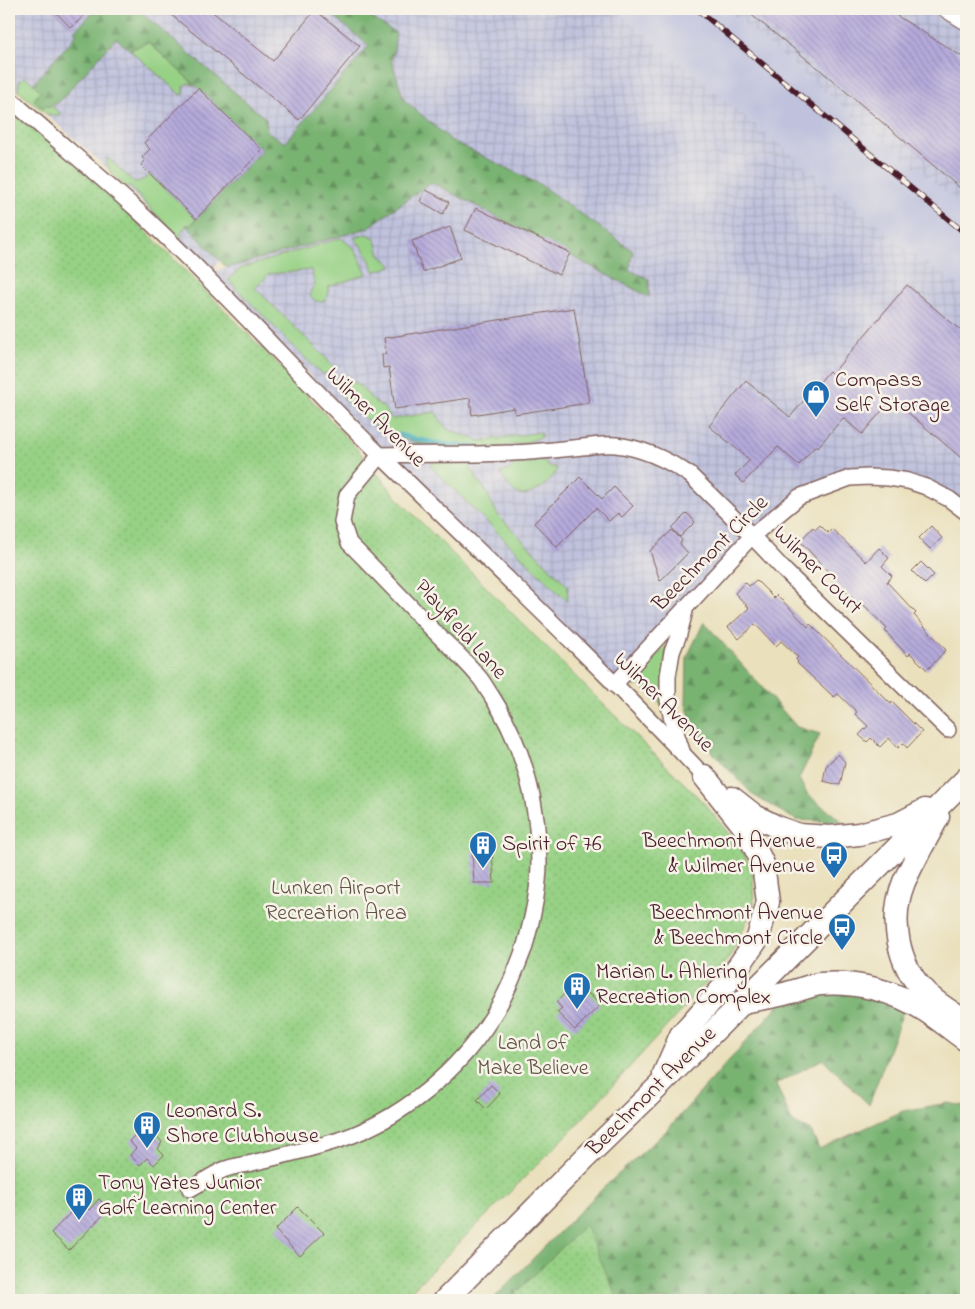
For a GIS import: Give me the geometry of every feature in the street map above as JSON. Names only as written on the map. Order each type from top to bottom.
[{"type":"highway","points":[[704,776],[755,816],[799,836],[830,837],[859,834],[898,824],[947,798]]},
{"type":"highway","points":[[658,1087],[681,1035],[727,983],[758,938],[768,902],[763,864],[746,828],[704,776]]},
{"type":"highway","name":"Beechmont Avenue","points":[[445,1300],[966,779]]},
{"type":"highway","points":[[947,798],[904,883],[898,908],[897,927],[900,947],[907,970],[926,993],[966,1022]]},
{"type":"highway","points":[[742,1002],[790,993],[819,984],[851,984],[877,989],[900,997],[925,1010],[966,1040]]},
{"type":"main road","points":[[948,9],[966,20]]},
{"type":"street","name":"Wilmer Avenue","points":[[9,98],[134,207],[191,262],[380,455],[451,523],[704,776]]},
{"type":"street","name":"Wilmer Court","points":[[380,455],[477,455],[616,445],[660,458],[690,475],[948,730]]},
{"type":"street","name":"Playfield Lane","points":[[190,1190],[224,1170],[328,1144],[355,1134],[381,1122],[429,1090],[450,1070],[487,1026],[514,976],[532,921],[539,864],[533,798],[523,761],[500,708],[478,676],[349,542],[342,522],[347,496],[380,455]]},
{"type":"street","name":"Beechmont Circle","points":[[614,685],[752,536],[799,497],[850,478],[889,478],[908,481],[926,487],[949,499],[966,512]]},
{"type":"street","points":[[684,754],[672,720],[668,700],[668,676],[672,652],[685,609]]},
{"type":"shaded area","points":[[9,9],[948,9],[966,20],[966,512],[955,503],[869,477],[799,497],[614,685],[440,511],[180,240],[108,169],[9,83]],"holes":[[[336,99],[368,228],[212,272]]]},
{"type":"shaded area","points":[[614,9],[726,9],[966,209],[966,290],[909,251]]},
{"type":"green space","points":[[97,9],[137,9],[266,119],[267,131],[285,143],[369,46],[325,9],[357,9],[396,33],[392,62],[404,100],[452,141],[539,184],[633,251],[629,270],[649,279],[649,297],[431,182],[368,228],[227,268],[186,225],[191,225],[262,150],[148,42],[130,50],[116,38],[59,102],[51,106],[42,107],[34,100],[41,91],[33,84],[77,34],[74,31]]},
{"type":"green space","points":[[148,42],[194,84],[188,83],[184,86],[183,95],[130,50]]},
{"type":"green space","points":[[23,77],[26,77],[41,91],[34,100],[42,107],[51,106],[62,114],[53,116],[47,114],[18,91],[19,82]]},
{"type":"green space","name":"Lunken Airport Recreation Area","points":[[9,105],[104,189],[283,369],[357,449],[400,501],[702,801],[741,848],[753,873],[754,907],[729,958],[572,1130],[402,1300],[9,1300]]},
{"type":"green space","points":[[107,157],[134,182],[151,175],[196,219],[180,233],[182,237],[180,240],[130,187],[126,187],[112,174],[108,166]]},
{"type":"green space","points":[[367,234],[376,240],[380,254],[392,266],[375,272],[363,249],[354,238]]},
{"type":"green space","points":[[341,238],[355,249],[367,274],[328,287],[328,295],[322,302],[313,299],[311,296],[311,291],[315,285],[311,270],[269,274],[255,288],[332,366],[333,370],[327,373],[320,373],[228,280],[241,268]]},
{"type":"green space","points":[[345,381],[357,383],[374,401],[383,407],[392,419],[435,412],[447,429],[480,441],[541,432],[541,437],[511,446],[481,448],[480,446],[418,440],[398,433],[397,436],[416,442],[444,446],[433,446],[403,439],[376,426],[344,399],[342,384]]},
{"type":"green space","points":[[544,461],[548,466],[557,468],[555,473],[548,483],[536,491],[524,495],[516,493],[500,473],[509,470],[513,465]]},
{"type":"green space","points":[[433,462],[469,462],[470,470],[476,474],[476,478],[485,490],[498,515],[568,586],[567,601],[430,466]]},
{"type":"green space","points":[[704,622],[797,727],[820,734],[799,779],[808,795],[843,822],[796,820],[753,795],[697,736],[686,705],[687,657]]},
{"type":"green space","points":[[667,647],[666,709],[639,684],[636,687],[632,684],[632,681]]},
{"type":"green space","points":[[819,984],[907,1001],[869,1105],[823,1059],[776,1084],[792,1122],[811,1131],[819,1149],[903,1111],[947,1103],[966,1106],[966,1300],[492,1300],[600,1191],[666,1131],[789,993]]},
{"type":"green space","points":[[585,1225],[618,1300],[509,1300]]},
{"type":"building","points":[[53,9],[91,9],[71,28]]},
{"type":"building","points":[[164,9],[209,9],[273,61],[315,10],[360,46],[299,120]]},
{"type":"building","points":[[744,9],[886,9],[966,59],[966,193],[818,68]]},
{"type":"building","points":[[198,88],[262,150],[196,219],[141,165],[145,161],[142,157],[150,149],[144,143]]},
{"type":"building","points":[[426,190],[449,202],[443,214],[420,201]]},
{"type":"building","points":[[476,208],[570,253],[559,275],[465,230]]},
{"type":"building","points":[[450,227],[461,258],[423,272],[412,241]]},
{"type":"building","points":[[907,285],[966,335],[966,462],[892,399],[862,434],[843,418],[818,447],[816,445],[799,465],[778,447],[743,483],[735,475],[750,460],[709,426],[746,381],[790,417],[829,371],[832,374]]},
{"type":"building","points":[[574,308],[589,403],[515,414],[514,408],[472,415],[470,398],[395,409],[389,367],[383,368],[382,355],[386,354],[384,338]]},
{"type":"building","points":[[580,477],[602,499],[614,487],[633,506],[622,517],[618,513],[609,521],[596,508],[557,547],[534,523]]},
{"type":"building","points":[[687,513],[695,522],[680,537],[672,528]]},
{"type":"building","points":[[820,525],[828,533],[832,529],[866,562],[879,548],[889,558],[882,566],[892,576],[887,582],[916,613],[914,615],[946,650],[927,670],[910,653],[908,656],[885,631],[887,629],[864,605],[862,607],[832,580],[834,578],[800,541],[813,527],[815,530]]},
{"type":"building","points":[[931,526],[942,538],[930,549],[919,538]]},
{"type":"building","points":[[672,530],[682,540],[680,544],[688,553],[660,581],[650,551]]},
{"type":"building","points":[[921,562],[934,575],[925,584],[912,571]]},
{"type":"building","points":[[756,580],[774,598],[777,595],[808,627],[810,624],[922,732],[907,748],[903,743],[898,748],[889,738],[880,747],[871,738],[867,742],[859,735],[868,726],[855,714],[857,712],[838,694],[834,697],[797,663],[796,659],[798,657],[781,641],[776,646],[755,624],[739,639],[728,627],[749,608],[735,593],[745,582],[749,586]]},
{"type":"building","points":[[838,754],[845,762],[840,785],[823,781],[826,766]]},
{"type":"building","name":"Spirit of 76","points":[[492,850],[494,883],[474,883],[472,851]]},
{"type":"building","name":"Marian L. Ahlering Recreation Complex","points":[[572,987],[577,992],[582,987],[600,1005],[575,1030],[557,1012],[562,1008],[556,1002]]},
{"type":"building","points":[[491,1085],[500,1094],[486,1109],[477,1100]]},
{"type":"building","name":"Leonard S. Shore Clubhouse","points":[[138,1132],[154,1133],[162,1142],[158,1149],[164,1155],[154,1165],[147,1158],[140,1165],[130,1155],[136,1148],[129,1141]]},
{"type":"building","name":"Tony Yates Junior Golf Learning Center","points":[[99,1199],[109,1209],[69,1250],[51,1233],[81,1202],[89,1210]]},
{"type":"building","points":[[298,1207],[324,1233],[300,1256],[275,1230]]},
{"type":"waterway","points":[[400,435],[429,442],[478,447]]},
{"type":"railway","points":[[697,9],[966,234]]},
{"type":"place","name":"Compass Self Storage","points":[[816,418]]},
{"type":"place","name":"Spirit of 76","points":[[483,869]]},
{"type":"place","name":"Beechmont Avenue & Wilmer Avenue","points":[[834,879]]},
{"type":"place","name":"Beechmont Avenue & Beechmont Circle","points":[[842,951]]},
{"type":"place","name":"Marian L. Ahlering Recreation Complex","points":[[577,1010]]},
{"type":"place","name":"Leonard S. Shore Clubhouse","points":[[147,1149]]},
{"type":"place","name":"Tony Yates Junior Golf Learning Center","points":[[79,1221]]},
{"type":"park label","name":"Land of Make Believe","points":[[533,1056]]}]
